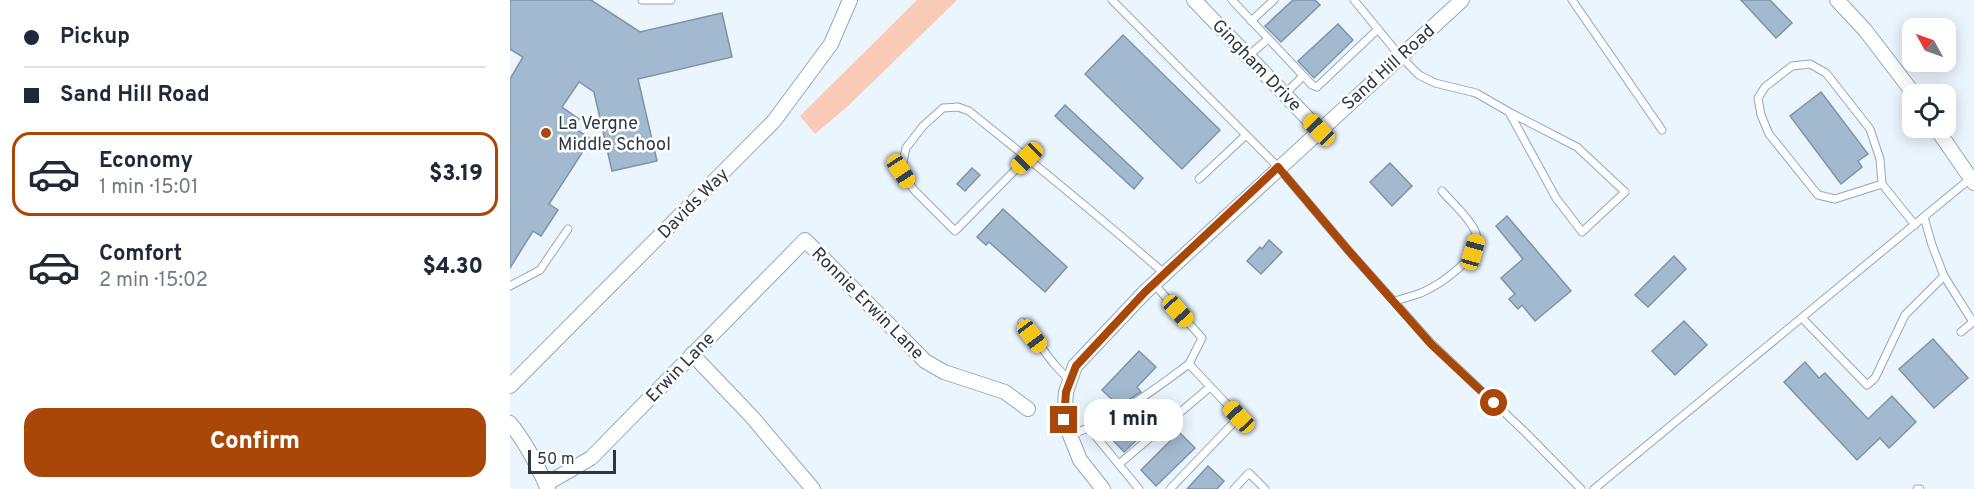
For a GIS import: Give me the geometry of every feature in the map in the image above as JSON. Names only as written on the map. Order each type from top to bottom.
[{"type":"street","name":"Davids Way","points":[[510,386],[774,121],[831,44],[850,0]]},
{"type":"street","name":"Gingham Drive","points":[[1194,0],[1319,130]]},
{"type":"street","name":"Sand Hill Road","points":[[1103,489],[1080,460],[1064,420],[1066,392],[1076,366],[1154,284],[1461,0]]},
{"type":"street","points":[[1837,0],[1865,30],[1906,84]]},
{"type":"street","points":[[1943,138],[1972,181]]},
{"type":"street","name":"Erwin Lane","points":[[547,486],[591,458],[805,240]]},
{"type":"street","name":"Ronnie Erwin Lane","points":[[805,240],[925,361],[944,372],[1005,392],[1028,409]]},
{"type":"street","points":[[692,354],[752,417],[807,487]]},
{"type":"street","points":[[510,423],[538,467],[547,486]]},
{"type":"lane","points":[[642,0],[671,0]]},
{"type":"lane","points":[[1112,0],[1278,167],[1431,344],[1526,432],[1581,489]]},
{"type":"lane","points":[[1232,0],[1303,76],[1317,87],[1377,29]]},
{"type":"lane","points":[[1251,21],[1274,0]]},
{"type":"lane","points":[[1354,0],[1400,56],[1419,75],[1435,83],[1476,93],[1577,147],[1625,192],[1582,232],[1556,198],[1509,112]]},
{"type":"lane","points":[[1572,0],[1662,130]]},
{"type":"lane","points":[[1248,56],[1268,39]]},
{"type":"lane","points":[[1882,184],[1835,199],[1818,195],[1769,134],[1761,115],[1758,98],[1765,87],[1792,66],[1810,64],[1826,73],[1870,129],[1880,159],[1882,184],[1915,225]]},
{"type":"lane","points":[[1285,94],[1303,76]]},
{"type":"lane","points":[[1027,158],[955,231],[914,190],[901,171],[906,148],[923,126],[943,108],[958,107],[969,111],[1027,158],[1123,236],[1165,274]]},
{"type":"lane","points":[[1199,179],[1246,135]]},
{"type":"lane","points":[[1594,489],[1924,217],[1972,181]]},
{"type":"lane","points":[[1394,301],[1422,292],[1443,280],[1463,264],[1473,252],[1476,240],[1475,231],[1442,191]]},
{"type":"lane","points":[[1924,217],[1944,276],[1973,322],[1961,332]]},
{"type":"lane","points":[[510,286],[540,270],[568,229]]},
{"type":"lane","points":[[1802,318],[1867,385],[1875,378],[1905,315],[1944,276]]},
{"type":"lane","points":[[1070,435],[1129,408],[1189,364],[1202,338],[1154,284]]},
{"type":"lane","points":[[1022,322],[1070,381]]},
{"type":"lane","points":[[1170,489],[1239,417],[1189,364]]},
{"type":"lane","points":[[1119,464],[1210,387]]},
{"type":"lane","points":[[1089,428],[1139,489]]},
{"type":"lane","points":[[1234,489],[1249,473],[1264,489]]},
{"type":"shaded area","points":[[917,0],[957,0],[848,106],[815,134],[800,116]]},
{"type":"building","name":"La Vergne Middle School","points":[[510,0],[591,0],[640,32],[722,13],[732,57],[638,79],[657,161],[612,171],[594,92],[579,82],[562,107],[579,119],[574,128],[591,139],[549,204],[558,210],[541,236],[533,231],[510,268],[510,79],[523,57],[510,49]]},
{"type":"building","points":[[1293,0],[1315,0],[1320,5],[1281,42],[1265,26]]},
{"type":"building","points":[[1741,0],[1770,0],[1792,23],[1776,38]]},
{"type":"building","points":[[1338,24],[1353,40],[1314,78],[1298,61]]},
{"type":"building","points":[[1123,35],[1220,130],[1182,169],[1085,74]]},
{"type":"building","points":[[1821,92],[1868,154],[1858,161],[1862,167],[1841,184],[1790,116]]},
{"type":"building","points":[[1065,105],[1143,178],[1134,189],[1055,116]]},
{"type":"building","points":[[1390,163],[1412,186],[1392,206],[1370,182]]},
{"type":"building","points":[[972,168],[980,175],[965,191],[957,184]]},
{"type":"building","points":[[1003,209],[1067,267],[1045,292],[989,242],[986,245],[977,237]]},
{"type":"building","points":[[1507,216],[1571,291],[1535,321],[1522,305],[1518,309],[1509,299],[1515,294],[1501,278],[1523,259],[1496,226]]},
{"type":"building","points":[[1269,240],[1282,252],[1261,274],[1247,261]]},
{"type":"building","points":[[1674,256],[1686,269],[1648,307],[1635,295]]},
{"type":"building","points":[[1684,321],[1707,345],[1675,375],[1652,351]]},
{"type":"building","points":[[1933,339],[1968,378],[1934,408],[1899,369]]},
{"type":"building","points":[[1139,351],[1156,367],[1137,387],[1141,392],[1119,406],[1102,390]]},
{"type":"building","points":[[1805,362],[1819,378],[1825,373],[1868,419],[1892,396],[1916,422],[1889,448],[1880,438],[1857,460],[1784,382]]},
{"type":"building","points":[[1149,400],[1163,415],[1124,452],[1109,436],[1129,416],[1127,414]]},
{"type":"building","points":[[1179,432],[1195,448],[1156,486],[1141,470]]},
{"type":"building","points":[[1208,466],[1224,481],[1217,489],[1187,489]]},
{"type":"place","name":"La Vergne Middle School","points":[[546,133]]},
{"type":"route","points":[[1064,420],[1066,392],[1076,366],[1145,292],[1278,167],[1431,344],[1494,403]]}]
